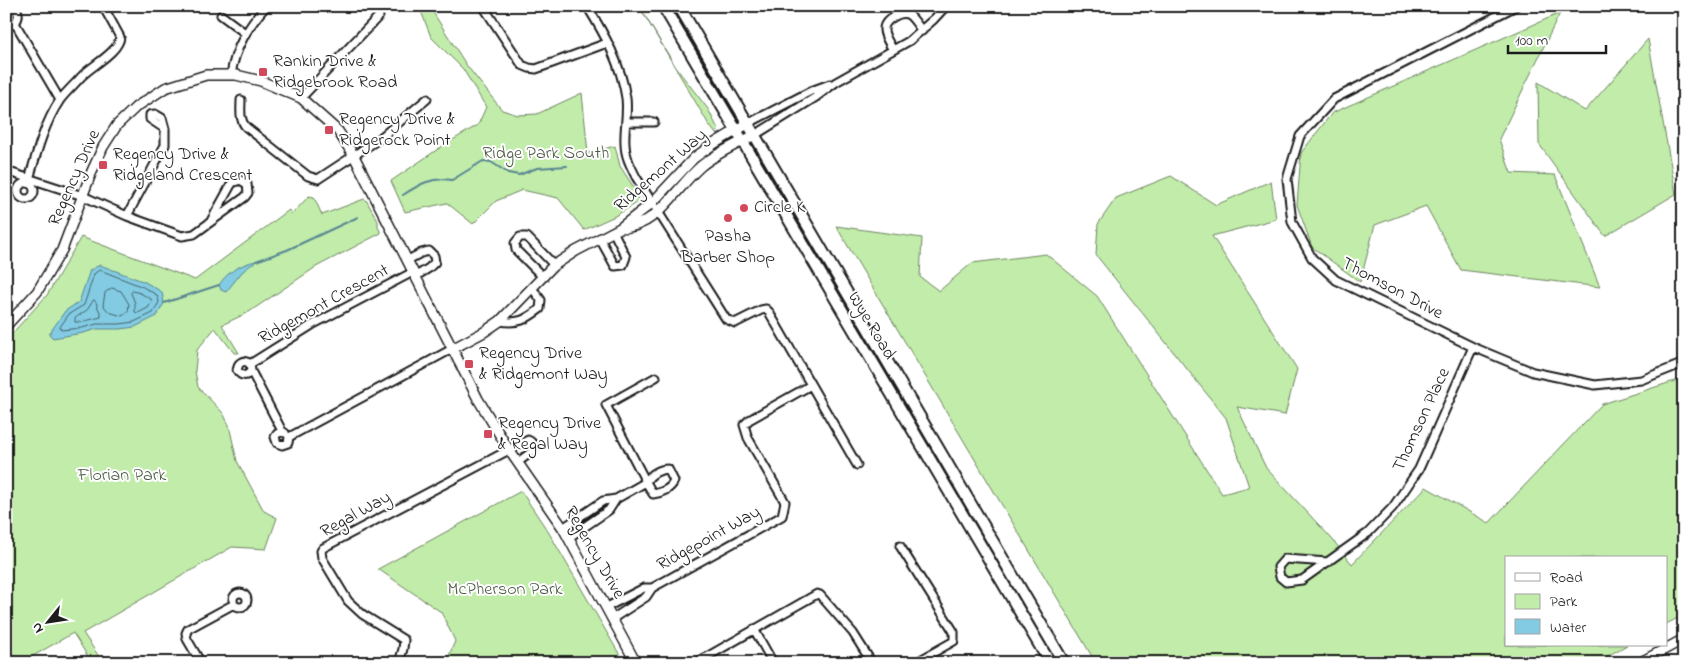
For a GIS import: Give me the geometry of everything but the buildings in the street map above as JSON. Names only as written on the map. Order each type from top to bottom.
[{"type":"main road","name":"Wye Road","points":[[663,6],[1050,663]]},
{"type":"main road","name":"Wye Road","points":[[679,6],[1064,663]]},
{"type":"street","points":[[12,6],[18,14],[15,23],[60,100]]},
{"type":"street","points":[[28,180],[47,126],[60,100],[87,70],[115,49],[120,42],[120,37],[103,6]]},
{"type":"street","points":[[231,75],[236,51],[245,33],[266,6]]},
{"type":"street","points":[[483,6],[522,65],[529,68],[536,69],[608,43]]},
{"type":"street","points":[[587,6],[608,43],[621,73],[626,100],[625,146],[629,163],[636,177],[726,319],[734,323],[761,310],[766,309],[769,312],[857,465]]},
{"type":"street","points":[[755,135],[816,97],[836,82],[909,41],[922,31],[946,6]]},
{"type":"street","name":"Thomson Drive","points":[[1516,6],[1334,99],[1300,136],[1287,179],[1292,222],[1312,258],[1336,280],[1473,347],[1533,372],[1594,385],[1641,380],[1684,363]]},
{"type":"street","points":[[892,50],[884,33],[886,22],[903,13],[908,15],[922,31]]},
{"type":"street","points":[[221,15],[245,33]]},
{"type":"street","points":[[301,98],[379,16]]},
{"type":"street","points":[[6,25],[15,23]]},
{"type":"street","name":"Regency Drive","points":[[6,326],[37,292],[62,250],[103,147],[117,125],[136,107],[160,91],[206,75],[231,75],[260,80],[301,98],[338,131],[354,156],[478,398],[509,450],[563,528],[636,663]]},
{"type":"street","points":[[748,124],[811,91],[836,82]]},
{"type":"street","points":[[241,100],[241,117],[246,127],[308,176],[318,180],[379,139],[427,99]]},
{"type":"street","points":[[626,122],[654,122]]},
{"type":"street","name":"Ridgemont Way","points":[[452,349],[500,321],[554,266],[576,251],[617,230],[639,224],[694,158],[715,143],[748,124]]},
{"type":"street","points":[[127,216],[165,145],[165,129]]},
{"type":"street","name":"Ridgemont Way","points":[[655,207],[669,201],[702,166],[755,135]]},
{"type":"street","points":[[6,171],[28,180],[83,196],[127,216],[182,236],[194,234],[211,222],[246,197],[248,193],[247,184],[240,180],[232,183],[211,222]]},
{"type":"street","name":"Ridgemont Way","points":[[600,240],[612,263],[615,266],[623,265],[626,257],[617,230]]},
{"type":"street","points":[[543,277],[516,250],[515,243],[520,237],[527,237],[554,266]]},
{"type":"street","points":[[408,260],[429,251],[434,256],[435,262],[429,268],[414,274]]},
{"type":"street","name":"Ridgemont Crescent","points":[[282,431],[275,437],[278,444],[286,445],[289,437],[282,431],[251,367],[312,325],[414,274]]},
{"type":"street","points":[[500,321],[514,323],[521,321],[540,309],[541,300],[532,288]]},
{"type":"street","name":"Thomson Place","points":[[1328,562],[1285,559],[1278,567],[1280,577],[1286,582],[1302,580],[1328,562],[1368,533],[1394,507],[1419,469],[1473,347]]},
{"type":"street","points":[[289,437],[452,349]]},
{"type":"street","points":[[563,528],[604,500],[616,499],[646,482],[606,406],[656,377]]},
{"type":"street","name":"Ridgepoint Way","points":[[612,619],[646,597],[652,588],[782,516],[785,502],[748,438],[744,426],[749,420],[811,385]]},
{"type":"street","points":[[509,450],[525,440],[532,442],[533,451],[518,462]]},
{"type":"street","name":"Regal Way","points":[[399,663],[404,640],[362,614],[348,600],[322,558],[321,551],[323,548],[509,450]]},
{"type":"street","points":[[568,538],[609,510],[616,499]]},
{"type":"street","points":[[900,546],[954,632],[954,641],[915,663]]},
{"type":"street","name":"Ridgepoint Way","points":[[607,608],[644,588],[652,588]]},
{"type":"street","points":[[696,663],[813,596],[820,595],[858,640],[872,663]]},
{"type":"street","points":[[201,663],[187,639],[186,633],[188,629],[234,604]]},
{"type":"street","points":[[754,630],[773,663]]},
{"type":"street","points":[[1639,663],[1684,639]]},
{"type":"green space","name":"Ridge Park South","points":[[419,6],[429,6],[467,66],[502,110],[518,115],[537,114],[582,93],[588,153],[615,146],[620,166],[638,194],[637,203],[615,216],[584,230],[558,198],[522,190],[496,201],[473,224],[447,203],[405,212],[391,181],[441,147],[478,125],[486,107],[463,69],[431,37]]},
{"type":"green space","points":[[639,6],[677,69],[708,109],[718,129],[716,134],[709,125]]},
{"type":"green space","points":[[1560,13],[1499,139],[1511,173],[1555,175],[1600,287],[1461,270],[1426,206],[1375,225],[1360,282],[1312,247],[1297,205],[1301,153],[1332,113]]},
{"type":"green space","points":[[1648,39],[1676,194],[1605,236],[1539,144],[1538,82],[1585,111]]},
{"type":"green space","points":[[1171,176],[1216,205],[1271,181],[1276,219],[1212,236],[1297,369],[1285,415],[1237,407],[1266,468],[1332,539],[1352,564],[1426,487],[1489,523],[1602,404],[1684,378],[1684,615],[1668,623],[1668,556],[1505,556],[1505,646],[1625,646],[1595,663],[1096,663],[836,226],[922,238],[920,277],[939,291],[972,263],[1046,254],[1097,296],[1222,494],[1249,487],[1226,418],[1096,255],[1098,224],[1116,198]]},
{"type":"green space","name":"Florian Park","points":[[309,196],[314,197],[322,215],[364,199],[366,200],[378,221],[381,233],[316,267],[249,312],[222,325],[239,353],[234,353],[215,328],[197,350],[195,371],[198,387],[223,413],[229,425],[237,461],[264,511],[277,518],[266,549],[232,547],[83,633],[100,658],[92,663],[73,633],[21,663],[9,663],[6,659],[6,340],[47,295],[81,237],[195,280],[289,210],[292,214]]},
{"type":"green space","name":"McPherson Park","points":[[521,491],[549,533],[621,657],[611,663],[446,663],[455,641],[441,612],[378,569]]},
{"type":"water","points":[[256,261],[242,272],[226,292],[221,290],[219,285],[230,272],[240,266]]},
{"type":"water","points":[[100,265],[145,282],[162,292],[164,303],[157,316],[135,327],[97,329],[53,338],[49,334],[65,311],[79,302],[90,270]]},
{"type":"waterway","points":[[403,195],[426,182],[445,179],[452,180],[483,161],[491,162],[508,173],[519,175],[537,168],[567,166]]},
{"type":"waterway","points":[[256,261],[287,250],[358,217]]},
{"type":"waterway","points":[[164,303],[219,285]]},
{"type":"place","name":"Rankin Drive & Ridgebrook Road","points":[[263,72]]},
{"type":"place","name":"Regency Drive & Ridgerock Point","points":[[329,130]]},
{"type":"place","name":"Regency Drive & Ridgeland Crescent","points":[[103,165]]},
{"type":"place","name":"Circle K","points":[[744,208]]},
{"type":"place","name":"Pasha Barber Shop","points":[[728,218]]},
{"type":"place","name":"Regency Drive & Ridgemont Way","points":[[469,364]]},
{"type":"place","name":"Regency Drive & Regal Way","points":[[488,434]]}]
